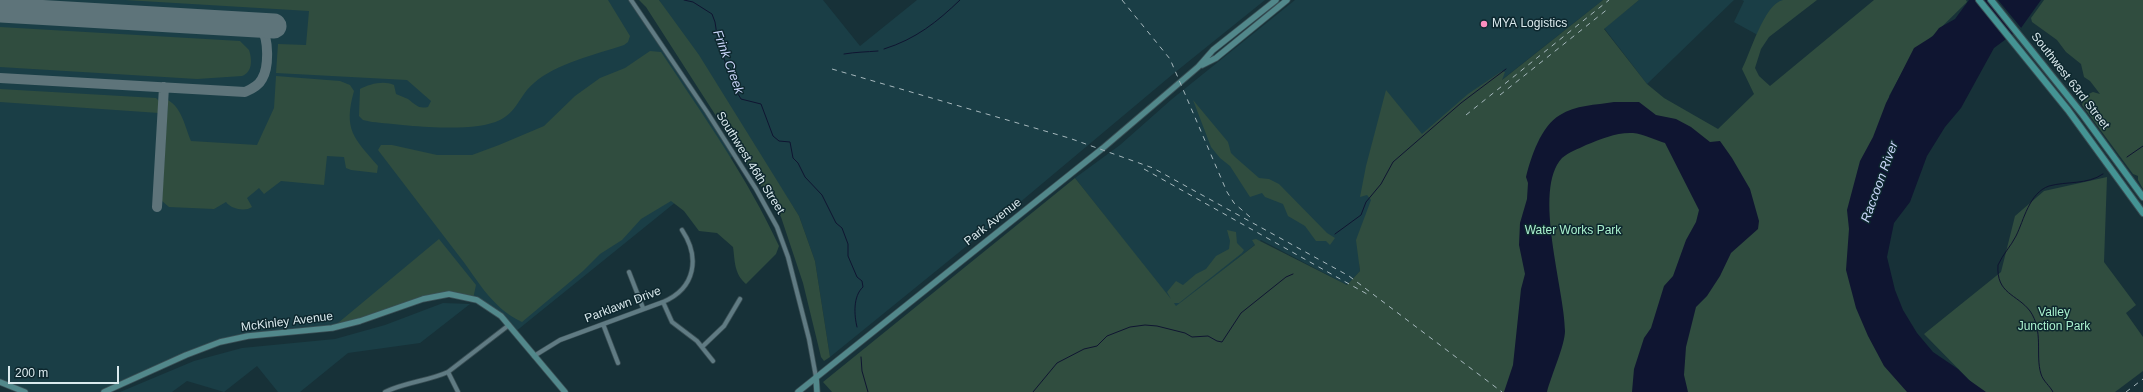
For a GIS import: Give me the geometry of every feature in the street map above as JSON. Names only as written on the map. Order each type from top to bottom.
[{"type":"main road","points":[[1265,0],[1274,10]]},
{"type":"main road","name":"Park Avenue","points":[[798,392],[1103,148],[1198,67],[1213,50],[1276,0]]},
{"type":"main road","name":"Park Avenue","points":[[1198,67],[1216,58],[1287,0]]},
{"type":"main road","name":"Southwest 63rd Street","points":[[1979,0],[2068,110],[2143,213]]},
{"type":"main road","name":"Southwest 63rd Street","points":[[1991,0],[2083,115],[2143,197]]},
{"type":"main road","name":"McKinley Avenue","points":[[104,392],[186,355],[220,342],[248,336],[332,328],[360,321],[438,295],[459,296],[477,300],[494,309],[565,392]]},
{"type":"main road","points":[[816,377],[818,392]]},
{"type":"main road","points":[[0,382],[25,392]]},
{"type":"street","name":"Southwest 46th Street","points":[[631,0],[711,118],[759,194],[777,227],[788,257],[810,339],[816,377]]},
{"type":"street","name":"Parklawn Drive","points":[[534,356],[553,342],[663,302],[676,295],[682,288],[692,270],[693,252],[689,240],[682,230]]},
{"type":"street","points":[[629,272],[643,308]]},
{"type":"street","points":[[702,347],[724,326],[740,299]]},
{"type":"street","points":[[663,302],[672,322],[692,336],[713,361]]},
{"type":"street","points":[[603,324],[618,363]]},
{"type":"street","points":[[385,392],[406,383],[437,377],[448,372],[509,325]]},
{"type":"street","points":[[448,372],[458,392]]},
{"type":"shaded area","points":[[0,0],[631,0],[734,155],[515,332],[509,325],[477,300],[438,295],[360,321],[220,342],[104,392],[25,392],[0,382]]},
{"type":"shaded area","points":[[659,0],[823,0],[860,46],[917,0],[1265,0],[830,357],[815,261],[799,216]]},
{"type":"shaded area","points":[[1295,0],[1603,0],[1408,154],[1359,264],[1360,271],[1347,285],[1261,240],[1176,307],[1075,178],[1120,145],[1172,99]]},
{"type":"shaded area","points":[[1639,0],[1734,0],[1647,84],[1604,28]]},
{"type":"shaded area","points":[[1742,0],[1813,0],[1765,39],[1734,22],[1744,1]]},
{"type":"shaded area","points":[[443,303],[470,304],[420,343],[348,353],[300,392],[278,392],[257,366],[224,392],[187,381],[172,392],[120,392],[194,361],[242,348],[335,339],[385,325]]},
{"type":"green space","points":[[125,0],[608,0],[630,36],[628,42],[624,45],[577,60],[543,76],[529,87],[511,112],[500,120],[473,127],[456,128],[419,126],[372,122],[363,120],[359,116],[360,89],[377,83],[394,85],[396,94],[408,99],[419,107],[428,107],[431,101],[407,80],[276,73],[278,44],[306,45],[309,11]]},
{"type":"green space","points":[[639,0],[659,0],[699,55],[799,216],[815,261],[830,357],[824,361],[821,357],[803,283],[781,217],[646,7]]},
{"type":"green space","name":"Water Works Park","points":[[1603,0],[1639,0],[1604,29],[1647,84],[1664,98],[1718,129],[1754,94],[1742,69],[1758,30],[1776,3],[1783,0],[1817,0],[1769,37],[1761,49],[1755,68],[1759,76],[1770,86],[1874,0],[1966,0],[1967,2],[1910,58],[1889,96],[1896,112],[1860,202],[1924,392],[832,392],[823,382],[1075,178],[1171,299],[1167,292],[1176,281],[1183,285],[1196,274],[1206,269],[1216,256],[1229,249],[1230,241],[1227,230],[1236,232],[1237,243],[1244,250],[1242,253],[1179,303],[1174,303],[1176,306],[1255,245],[1252,240],[1256,239],[1347,285],[1360,271],[1356,240],[1371,200],[1367,195],[1360,197],[1366,166],[1386,90],[1422,134],[1468,94],[1502,71],[1505,72],[1502,80]]},
{"type":"green space","points":[[2044,0],[2143,0],[2143,189],[2138,180],[2138,176],[2133,174],[2082,105],[2084,96],[2093,92],[2100,94],[2090,81],[2084,77],[2081,64],[2066,52],[2057,40],[2032,22],[2031,18]]},
{"type":"green space","points":[[0,27],[240,41],[249,50],[251,65],[248,72],[242,76],[197,79],[0,67]]},
{"type":"green space","points":[[650,51],[661,52],[739,171],[779,246],[776,254],[746,284],[737,272],[733,247],[717,233],[699,231],[684,211],[671,201],[641,219],[622,240],[600,254],[583,271],[522,322],[501,308],[485,291],[378,150],[381,145],[392,145],[437,155],[472,155],[544,126],[575,96],[600,78],[625,68]]},
{"type":"green space","points":[[276,76],[340,81],[350,85],[354,91],[351,104],[350,124],[357,140],[378,166],[377,173],[351,170],[346,168],[344,157],[327,156],[324,185],[281,181],[264,194],[259,188],[247,198],[252,207],[249,209],[235,208],[226,202],[214,209],[169,207],[162,201],[168,100],[173,103],[180,113],[191,141],[257,145],[274,108]]},
{"type":"green space","points":[[0,89],[156,98],[159,101],[159,113],[0,102]]},
{"type":"green space","points":[[1193,100],[1228,142],[1231,153],[1259,178],[1269,179],[1279,184],[1327,233],[1335,238],[1330,245],[1326,241],[1316,241],[1305,226],[1288,216],[1283,204],[1265,197],[1262,193],[1250,197],[1230,166],[1220,158],[1211,147]]},
{"type":"green space","name":"Valley Junction Park","points":[[2107,177],[2104,262],[2136,305],[2126,313],[2143,337],[2143,371],[2115,392],[1981,392],[1924,334],[2001,272],[2015,216],[2044,191]]},
{"type":"green space","points":[[439,239],[476,285],[473,299],[438,295],[332,328]]},
{"type":"water","name":"Raccoon River","points":[[1969,0],[2041,0],[2021,28],[1994,48],[1961,108],[1945,127],[1927,156],[1910,202],[1894,223],[1887,257],[1895,290],[1903,310],[1917,333],[1933,352],[1958,369],[1969,380],[1986,392],[1907,392],[1884,366],[1868,336],[1856,308],[1846,270],[1849,229],[1847,210],[1860,161],[1873,137],[1886,103],[1914,48],[1933,36],[1939,28],[1955,19]]},
{"type":"water","points":[[1614,102],[1639,102],[1656,115],[1676,119],[1691,127],[1710,142],[1720,141],[1750,189],[1759,221],[1758,229],[1731,253],[1720,276],[1707,296],[1696,307],[1686,347],[1684,375],[1688,392],[1632,392],[1634,369],[1644,338],[1651,328],[1664,286],[1673,276],[1686,240],[1696,222],[1699,210],[1665,143],[1645,136],[1627,133],[1597,140],[1568,154],[1562,158],[1554,173],[1550,193],[1552,241],[1564,313],[1565,331],[1563,344],[1547,392],[1504,392],[1513,365],[1521,289],[1525,274],[1519,245],[1520,223],[1527,199],[1528,183],[1526,177],[1534,151],[1547,127],[1560,115],[1579,107]]},
{"type":"pier","points":[[1988,0],[1998,0],[2022,29],[2016,34]]},
{"type":"waterway","name":"Frink Creek","points":[[684,0],[693,2],[712,14],[715,22],[718,42],[735,89],[741,99],[761,104],[773,136],[779,141],[790,142],[793,158],[798,163],[805,177],[822,195],[836,223],[842,228],[848,244],[848,256],[857,277],[862,281],[863,287],[857,295],[855,306],[857,327]]},
{"type":"waterway","points":[[884,49],[916,35],[943,16],[960,0]]},
{"type":"waterway","points":[[844,54],[878,51]]},
{"type":"waterway","points":[[1335,234],[1361,215],[1366,202],[1381,184],[1393,162],[1461,103],[1506,69]]},
{"type":"waterway","points":[[2127,157],[2143,146]]},
{"type":"waterway","points":[[2053,392],[2043,379],[2039,367],[2038,335],[2034,319],[2025,305],[2004,288],[1998,275],[1998,265],[2016,236],[2032,201],[2042,190],[2056,184],[2090,180],[2103,174]]},
{"type":"waterway","points":[[1033,392],[1057,363],[1084,349],[1097,346],[1107,336],[1130,327],[1145,325],[1157,326],[1185,333],[1192,337],[1208,336],[1222,342],[1241,313],[1286,277],[1293,274]]},
{"type":"waterway","name":"Frink Creek","points":[[861,357],[862,371],[868,392]]},
{"type":"taxiway","points":[[0,78],[245,92],[255,87],[262,79],[267,61],[267,46],[264,33],[261,29],[247,24]]},
{"type":"taxiway","points":[[157,207],[164,87]]},
{"type":"runway","points":[[0,10],[274,26]]},
{"type":"railway","points":[[1122,0],[1170,59],[1227,192],[1234,203],[1250,217]]},
{"type":"railway","points":[[1466,115],[1609,0]]},
{"type":"railway","points":[[1500,95],[1609,8]]},
{"type":"railway","points":[[832,69],[1069,138],[1153,168],[1349,276],[1502,392]]},
{"type":"railway","points":[[1144,169],[1367,294]]},
{"type":"railway","points":[[2126,392],[2143,379]]},
{"type":"place","name":"MYA Logistics","points":[[1484,24]]}]
